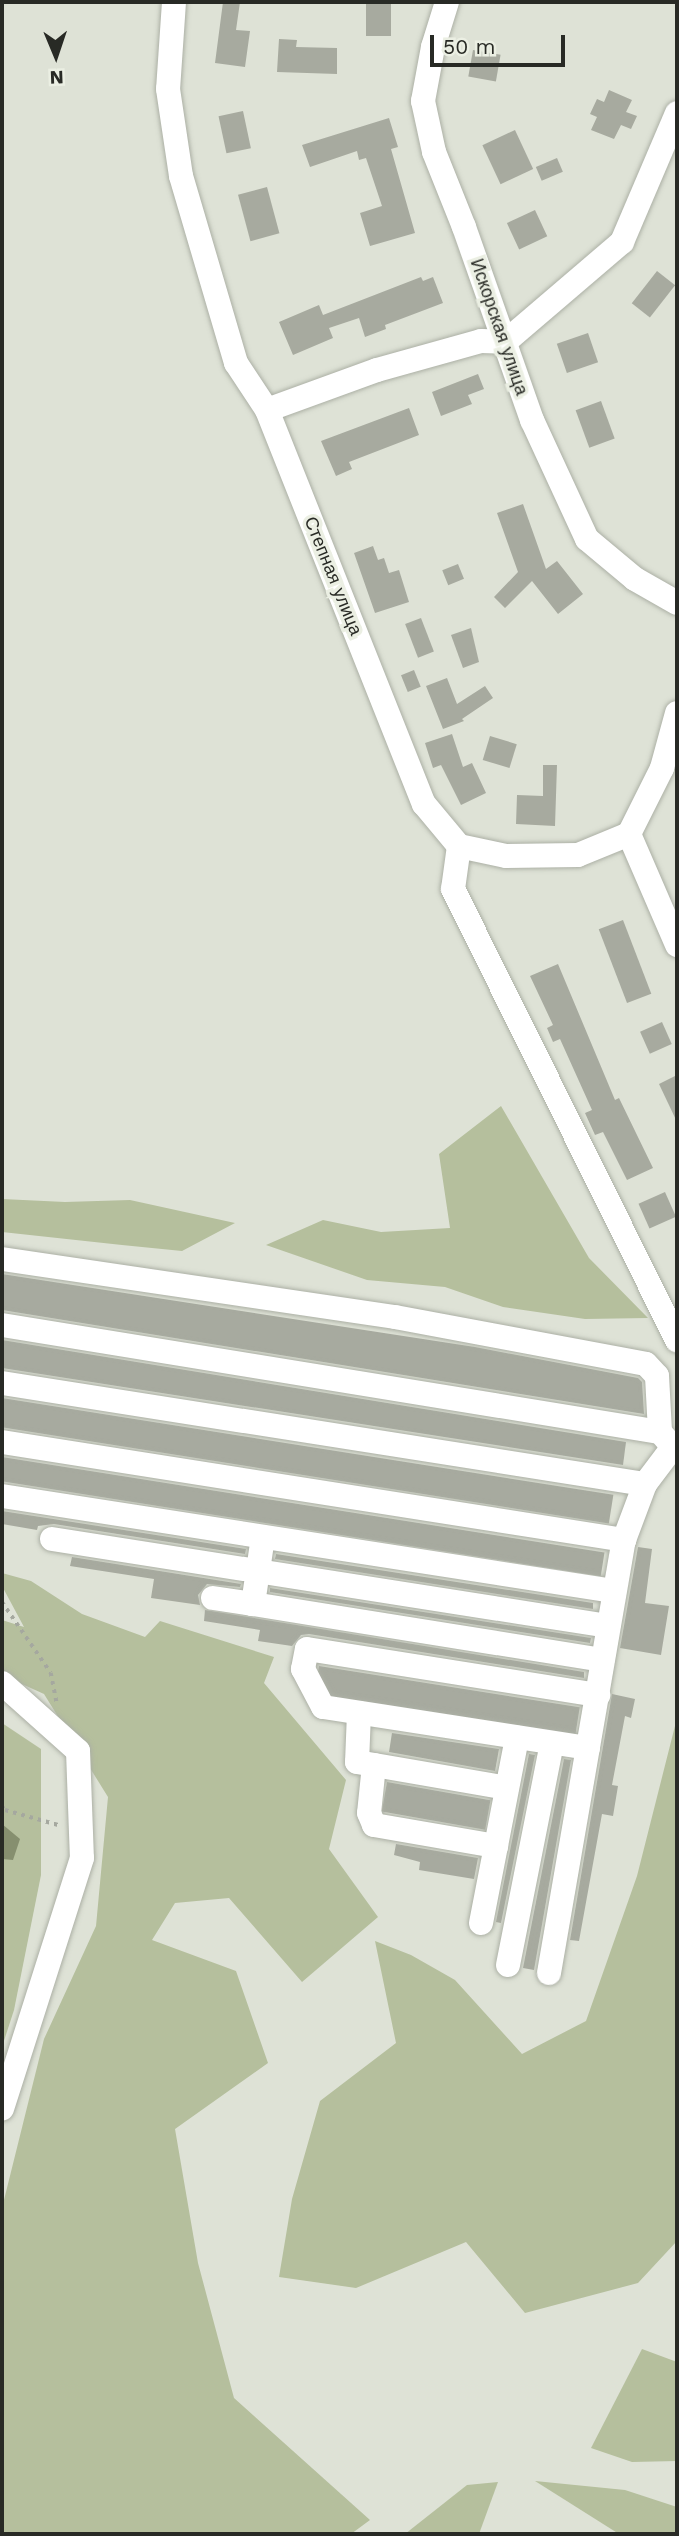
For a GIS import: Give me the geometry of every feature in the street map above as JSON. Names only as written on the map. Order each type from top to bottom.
[{"type":"street","name":"Степная улица","points":[[174,2],[168,89],[181,176],[236,363],[267,410],[424,804],[459,846]]},
{"type":"street","name":"Искорская улица","points":[[447,2],[433,47],[423,101],[434,152],[506,342],[532,420],[587,539],[635,579],[677,603]]},
{"type":"street","points":[[267,410],[377,370],[481,341],[506,342],[622,242],[677,113]]},
{"type":"street","points":[[677,713],[662,768],[629,834],[578,855],[506,856],[459,846],[453,889],[677,1340]]},
{"type":"street","points":[[629,834],[677,945]]},
{"type":"street","points":[[2,1259],[395,1317],[646,1364],[657,1376],[670,1442],[645,1484],[624,1540],[613,1591],[598,1695],[549,1972]]},
{"type":"street","points":[[2,1325],[670,1442]]},
{"type":"street","points":[[2,1383],[645,1484]]},
{"type":"street","points":[[2,1442],[624,1540]]},
{"type":"street","points":[[2,1496],[613,1591]]},
{"type":"street","points":[[253,1604],[263,1537]]},
{"type":"street","points":[[52,1539],[608,1626]]},
{"type":"street","points":[[213,1598],[603,1660]]},
{"type":"street","points":[[588,1748],[323,1707],[303,1669],[306,1649],[598,1695]]},
{"type":"street","points":[[2,1683],[78,1751],[82,1858],[2,2109]]},
{"type":"street","points":[[359,1713],[357,1762],[507,1788]]},
{"type":"street","points":[[481,1923],[517,1737]]},
{"type":"street","points":[[508,1965],[552,1743]]},
{"type":"street","points":[[374,1765],[369,1813],[374,1825],[496,1846]]},
{"type":"path","points":[[2,1602],[51,1673],[64,1738]]},
{"type":"path","points":[[2,1806],[5,1810],[81,1831]]},
{"type":"shaded area","points":[[501,1106],[589,1258],[648,1318],[585,1319],[503,1307],[445,1287],[367,1280],[266,1245],[323,1220],[381,1232],[450,1228],[439,1154]]},
{"type":"shaded area","points":[[2,1199],[65,1202],[130,1200],[235,1223],[182,1251],[122,1245],[2,1232]]},
{"type":"shaded area","points":[[2,1573],[31,1581],[82,1614],[145,1637],[160,1621],[274,1657],[264,1683],[346,1780],[329,1849],[378,1917],[302,1982],[229,1898],[175,1903],[152,1940],[236,1971],[268,2063],[175,2129],[198,2263],[234,2398],[370,2520],[351,2534],[2,2534],[2,2208],[44,2039],[96,1926],[108,1797],[44,1694],[2,1675],[2,1620],[24,1627],[2,1586]]},
{"type":"shaded area","points":[[677,1718],[677,2241],[638,2283],[525,2313],[466,2242],[356,2288],[279,2277],[292,2199],[320,2101],[396,2043],[375,1941],[411,1955],[455,1980],[522,2054],[586,2021],[637,1876]]},
{"type":"shaded area","points":[[2,1723],[41,1749],[41,1875],[14,2010],[2,2047]]},
{"type":"shaded area","points":[[2,1824],[20,1839],[13,1860],[2,1859]]},
{"type":"shaded area","points":[[642,2349],[677,2362],[677,2461],[632,2462],[591,2448]]},
{"type":"shaded area","points":[[535,2481],[625,2490],[677,2507],[677,2534],[619,2534]]},
{"type":"shaded area","points":[[498,2482],[479,2534],[405,2534],[467,2485]]},
{"type":"building","points":[[223,2],[240,2],[236,30],[250,31],[245,67],[215,63]]},
{"type":"building","points":[[366,2],[391,2],[391,36],[366,36]]},
{"type":"building","points":[[279,39],[297,40],[296,47],[337,48],[337,74],[277,72]]},
{"type":"building","points":[[473,50],[501,55],[496,81],[468,77]]},
{"type":"building","points":[[609,90],[632,100],[626,112],[637,116],[631,129],[621,125],[614,139],[591,130],[597,117],[590,114],[597,99],[604,102]]},
{"type":"building","points":[[243,111],[251,148],[226,153],[219,116]]},
{"type":"building","points":[[389,118],[398,147],[391,149],[415,233],[370,246],[360,213],[382,206],[366,158],[359,160],[357,151],[310,167],[302,145]]},
{"type":"building","points":[[515,130],[533,169],[501,184],[482,145]]},
{"type":"building","points":[[557,158],[563,172],[542,181],[536,167]]},
{"type":"building","points":[[267,187],[279,233],[250,241],[238,195]]},
{"type":"building","points":[[535,210],[547,236],[519,249],[507,223]]},
{"type":"building","points":[[657,271],[675,285],[650,317],[632,303]]},
{"type":"building","points":[[421,277],[423,281],[433,277],[443,303],[385,325],[386,329],[365,337],[359,318],[329,328],[333,338],[293,355],[279,322],[319,305],[323,315]]},
{"type":"building","points":[[588,333],[598,362],[567,373],[557,344]]},
{"type":"building","points":[[478,374],[484,389],[468,395],[472,404],[441,416],[432,392]]},
{"type":"building","points":[[601,401],[615,439],[589,448],[576,410]]},
{"type":"building","points":[[409,408],[419,435],[349,462],[352,469],[336,476],[321,441]]},
{"type":"building","points":[[523,504],[546,569],[557,561],[583,594],[558,614],[532,581],[505,608],[494,597],[518,572],[497,513]]},
{"type":"building","points":[[373,546],[378,560],[384,558],[389,573],[399,570],[409,602],[375,613],[354,553]]},
{"type":"building","points":[[458,564],[464,579],[448,585],[442,570]]},
{"type":"building","points":[[421,618],[434,652],[418,658],[405,624]]},
{"type":"building","points":[[471,628],[479,662],[463,668],[451,635]]},
{"type":"building","points":[[414,670],[421,687],[408,692],[401,675]]},
{"type":"building","points":[[447,678],[457,704],[485,686],[493,698],[462,719],[464,721],[443,729],[426,686]]},
{"type":"building","points":[[452,734],[463,767],[472,763],[486,793],[461,805],[441,765],[433,768],[425,743]]},
{"type":"building","points":[[490,736],[517,744],[509,768],[483,760]]},
{"type":"building","points":[[543,765],[557,765],[555,826],[516,824],[517,795],[543,796]]},
{"type":"building","points":[[623,920],[651,994],[627,1003],[599,929]]},
{"type":"building","points":[[558,964],[615,1100],[619,1098],[653,1168],[627,1180],[603,1132],[595,1135],[585,1113],[592,1110],[560,1039],[553,1042],[547,1028],[553,1025],[530,976]]},
{"type":"building","points":[[662,1022],[672,1044],[650,1054],[640,1032]]},
{"type":"building","points":[[677,1075],[677,1122],[659,1084]]},
{"type":"building","points":[[665,1192],[676,1217],[649,1228],[639,1204]]},
{"type":"building","points":[[2,1274],[475,1347],[638,1378],[642,1382],[644,1414],[2,1310]]},
{"type":"building","points":[[2,1340],[626,1442],[623,1465],[2,1368]]},
{"type":"building","points":[[2,1398],[613,1495],[609,1523],[2,1427]]},
{"type":"building","points":[[2,1457],[604,1552],[601,1576],[2,1481]]},
{"type":"building","points":[[2,1511],[246,1549],[245,1554],[54,1524],[38,1526],[37,1530],[2,1524]]},
{"type":"building","points":[[638,1547],[652,1549],[645,1603],[669,1606],[661,1655],[620,1648]]},
{"type":"building","points":[[276,1554],[593,1603],[593,1609],[275,1559]]},
{"type":"building","points":[[72,1557],[241,1584],[240,1587],[207,1584],[198,1595],[200,1605],[151,1598],[154,1579],[70,1566]]},
{"type":"building","points":[[270,1588],[591,1638],[590,1643],[270,1592]]},
{"type":"building","points":[[205,1610],[584,1672],[584,1678],[309,1634],[301,1635],[292,1646],[258,1641],[260,1630],[204,1621]]},
{"type":"building","points":[[319,1666],[580,1707],[575,1737],[314,1696]]},
{"type":"building","points":[[612,1694],[635,1699],[631,1718],[625,1716],[612,1785],[618,1786],[613,1816],[602,1814],[579,1941],[570,1940]]},
{"type":"building","points":[[392,1733],[499,1749],[495,1771],[389,1752]]},
{"type":"building","points":[[529,1754],[535,1755],[501,1923],[496,1922]]},
{"type":"building","points":[[564,1759],[571,1760],[534,1970],[523,1968]]},
{"type":"building","points":[[387,1782],[490,1800],[485,1830],[382,1812]]},
{"type":"building","points":[[396,1844],[478,1858],[474,1879],[419,1870],[420,1862],[394,1855]]}]
